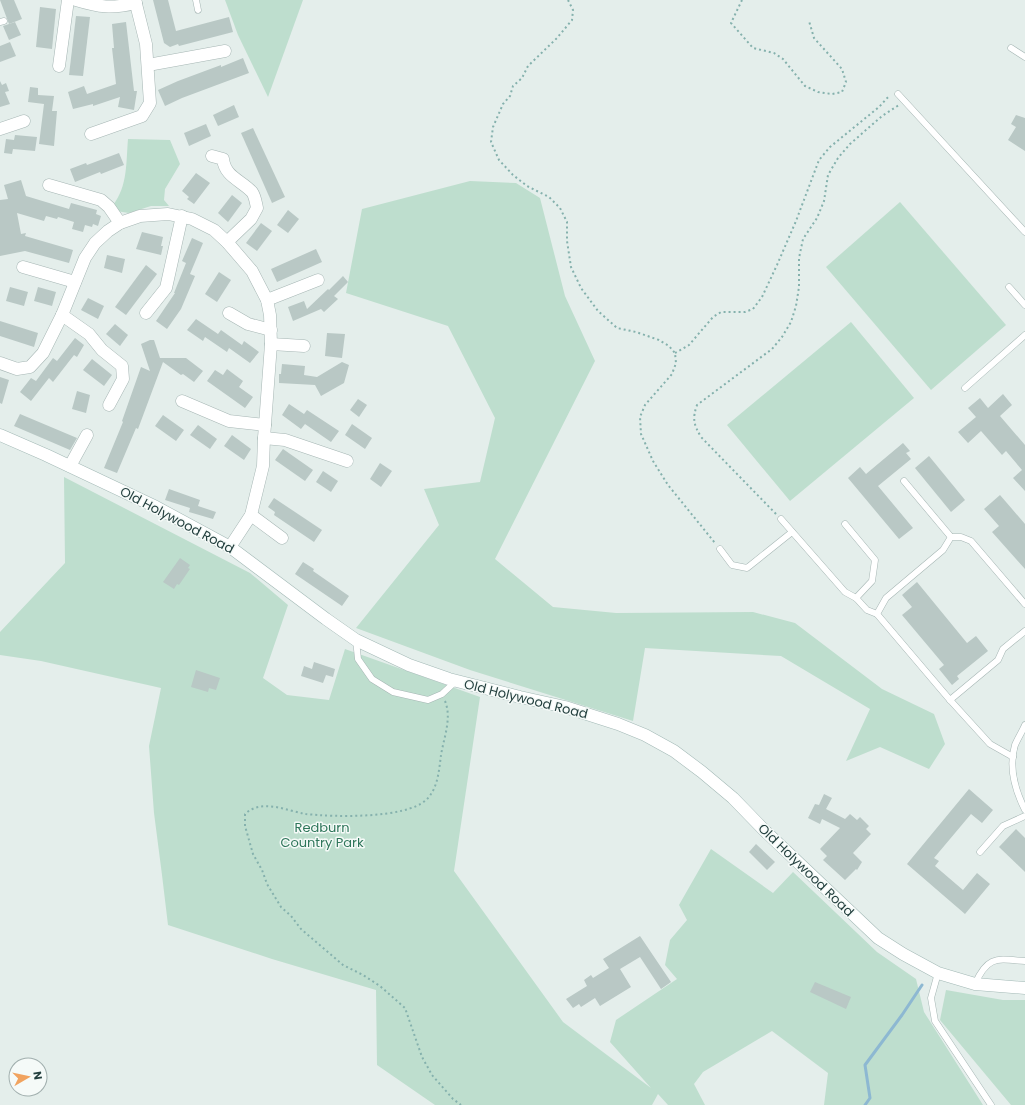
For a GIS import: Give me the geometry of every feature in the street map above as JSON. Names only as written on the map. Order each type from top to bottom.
[{"type":"street","points":[[59,66],[68,0]]},
{"type":"street","points":[[76,0],[112,8],[136,2],[146,44],[150,103],[142,116],[92,134]]},
{"type":"street","points":[[148,65],[225,51]]},
{"type":"street","points":[[0,129],[24,121]]},
{"type":"street","points":[[212,156],[223,159],[224,166],[232,176],[243,183],[253,194],[257,208],[251,219],[227,242]]},
{"type":"street","points":[[49,186],[101,200],[120,223]]},
{"type":"street","points":[[0,363],[17,369],[30,367],[43,353],[62,315],[85,258],[95,243],[108,231],[120,223],[140,216],[168,214],[192,219],[214,230],[227,242],[252,271],[267,300],[271,330],[263,466],[251,515],[230,547]]},
{"type":"street","points":[[146,313],[166,288],[182,216]]},
{"type":"street","points":[[22,267],[75,282]]},
{"type":"street","points":[[267,300],[318,280]]},
{"type":"street","points":[[229,313],[248,324],[271,330]]},
{"type":"street","points":[[62,315],[90,334],[102,350],[122,366],[123,379],[110,405]]},
{"type":"street","points":[[270,344],[304,346]]},
{"type":"street","points":[[182,401],[229,421],[265,425]]},
{"type":"street","name":"Old Holywood Road","points":[[0,435],[156,507],[230,547],[356,640],[409,665],[456,681],[565,707],[618,724],[674,751],[733,798],[765,831],[878,938],[903,954],[938,973],[975,984],[1025,988]]},
{"type":"street","points":[[70,466],[87,435]]},
{"type":"street","points":[[264,438],[285,440],[347,461]]},
{"type":"street","points":[[251,515],[282,538]]},
{"type":"lane","points":[[196,0],[198,10]]},
{"type":"lane","points":[[1011,48],[1025,57]]},
{"type":"lane","points":[[898,94],[1025,232]]},
{"type":"lane","points":[[1009,287],[1025,305]]},
{"type":"lane","points":[[965,388],[1025,335]]},
{"type":"lane","points":[[904,481],[951,537],[960,537],[971,541],[1025,604]]},
{"type":"lane","points":[[781,519],[844,592],[856,598],[867,610],[878,614],[950,700],[990,744],[1013,757]]},
{"type":"lane","points":[[845,524],[875,560],[872,581],[856,598]]},
{"type":"lane","points":[[720,549],[732,565],[747,568],[792,532]]},
{"type":"lane","points":[[878,614],[886,598],[943,550],[951,537]]},
{"type":"lane","points":[[950,700],[998,660],[1002,649],[1025,630]]},
{"type":"lane","points":[[356,640],[358,659],[372,679],[393,692],[428,700],[442,694],[456,681]]},
{"type":"lane","points":[[1025,725],[1016,745],[1012,771],[1014,783],[1025,810]]},
{"type":"lane","points":[[980,852],[1003,826],[1025,816]]},
{"type":"lane","points":[[975,984],[986,965],[994,960],[1025,961]]},
{"type":"lane","points":[[938,973],[931,998],[935,1021],[989,1104]]},
{"type":"path","points":[[568,0],[573,10],[572,20],[557,38],[528,66],[522,78],[513,86],[510,96],[503,104],[493,127],[491,142],[499,160],[513,175],[527,186],[549,197],[560,208],[567,222],[567,241],[571,267],[581,288],[598,311],[617,328],[636,332],[659,340],[669,346],[675,353],[676,363],[672,374],[645,405],[640,417],[641,434],[652,461],[668,485],[720,549]]},
{"type":"path","points":[[742,0],[731,23],[754,48],[774,53],[783,59],[805,86],[818,92],[832,94],[842,92],[846,82],[842,69],[814,38],[809,21]]},
{"type":"path","points":[[675,353],[689,345],[717,314],[728,311],[745,312],[753,309],[762,297],[777,265],[796,221],[819,160],[830,146],[879,107],[894,92],[898,94]]},
{"type":"path","points":[[781,519],[701,437],[695,425],[694,414],[697,405],[772,348],[782,337],[791,322],[796,306],[799,288],[799,258],[803,239],[817,218],[824,201],[828,175],[838,158],[850,144],[882,116],[904,101]]},
{"type":"path","points":[[442,694],[447,707],[447,725],[438,777],[426,800],[416,806],[397,812],[368,814],[305,814],[288,809],[263,806],[250,810],[245,814],[245,819],[248,839],[253,854],[262,870],[266,884],[281,907],[291,916],[301,929],[343,965],[380,986],[405,1008],[422,1057],[432,1075],[460,1105]]},
{"type":"green space","points":[[225,0],[303,0],[268,97],[238,35]]},
{"type":"green space","points":[[128,139],[170,140],[180,164],[165,189],[164,200],[169,206],[151,206],[129,213],[116,211],[113,205],[118,198],[124,182]]},
{"type":"green space","points":[[470,181],[516,183],[540,198],[565,296],[595,361],[495,559],[553,607],[616,613],[753,612],[795,623],[882,689],[934,714],[945,744],[929,769],[880,747],[846,761],[870,709],[781,656],[645,648],[633,721],[470,670],[356,628],[439,525],[424,489],[480,482],[495,418],[448,326],[346,293],[362,209]]},
{"type":"green space","points":[[900,202],[1006,325],[931,390],[826,267]]},
{"type":"green space","points":[[851,322],[914,398],[790,501],[727,425]]},
{"type":"green space","name":"Redburn Country Park","points":[[64,477],[250,573],[288,605],[263,678],[287,695],[329,700],[345,649],[480,697],[454,871],[563,1022],[651,1088],[610,1042],[616,1020],[677,979],[665,965],[670,940],[687,920],[679,905],[711,849],[773,893],[793,872],[877,952],[916,979],[924,1012],[983,1105],[824,1105],[828,1073],[772,1031],[703,1072],[694,1084],[705,1105],[668,1105],[658,1094],[652,1105],[435,1105],[377,1065],[376,990],[272,959],[168,925],[154,813],[149,746],[161,688],[41,661],[0,655],[0,632],[65,563]]},
{"type":"green space","points":[[946,990],[1003,1000],[1025,1000],[1025,1105],[1011,1105],[940,1020]]},
{"type":"building","points":[[0,0],[14,0],[22,19],[9,24]]},
{"type":"building","points":[[153,0],[168,0],[176,31],[229,17],[233,32],[170,47],[164,43]]},
{"type":"building","points":[[40,7],[56,9],[52,49],[36,47]]},
{"type":"building","points":[[76,16],[90,17],[83,76],[69,75]]},
{"type":"building","points":[[15,22],[21,35],[9,40],[3,26]]},
{"type":"building","points":[[126,22],[134,91],[137,91],[134,110],[118,107],[120,97],[93,106],[93,104],[73,109],[68,92],[84,86],[87,94],[116,84],[112,48],[114,48],[112,24]]},
{"type":"building","points":[[10,42],[16,56],[0,62],[0,46]]},
{"type":"building","points":[[243,58],[249,73],[182,98],[165,106],[158,90],[178,81]]},
{"type":"building","points":[[0,81],[2,85],[6,83],[9,91],[5,92],[10,104],[0,107]]},
{"type":"building","points":[[30,87],[38,88],[38,95],[54,96],[52,111],[57,111],[54,146],[39,144],[44,104],[28,102]]},
{"type":"building","points":[[234,105],[239,117],[218,126],[213,115]]},
{"type":"building","points":[[1016,115],[1025,118],[1025,151],[1008,140],[1016,127],[1011,124]]},
{"type":"building","points":[[206,124],[211,136],[189,146],[184,133]]},
{"type":"building","points":[[253,128],[285,197],[272,203],[241,133]]},
{"type":"building","points":[[15,135],[37,137],[35,151],[13,149],[12,154],[4,153],[6,139],[14,140]]},
{"type":"building","points":[[119,153],[124,165],[101,174],[100,172],[75,182],[70,169],[86,163],[87,165]]},
{"type":"building","points":[[196,173],[210,183],[194,204],[187,199],[189,197],[182,191]]},
{"type":"building","points":[[21,180],[26,196],[69,209],[71,203],[97,210],[96,214],[101,216],[98,226],[93,224],[92,227],[85,225],[83,232],[72,229],[74,222],[58,217],[57,219],[46,216],[44,221],[17,213],[21,234],[26,233],[25,236],[73,250],[69,263],[25,251],[0,256],[0,200],[8,199],[4,185]]},
{"type":"building","points":[[232,195],[242,203],[228,222],[218,213]]},
{"type":"building","points":[[288,210],[299,219],[288,233],[277,225]]},
{"type":"building","points":[[261,223],[272,231],[257,251],[246,243]]},
{"type":"building","points":[[142,232],[163,237],[161,255],[136,249]]},
{"type":"building","points":[[192,238],[203,243],[190,274],[195,276],[181,309],[167,329],[156,321],[175,293],[186,263],[182,261]]},
{"type":"building","points":[[316,249],[322,262],[277,282],[271,269]]},
{"type":"building","points":[[107,255],[125,259],[122,273],[104,268]]},
{"type":"building","points":[[146,265],[157,274],[126,315],[115,307]]},
{"type":"building","points":[[219,272],[231,280],[217,302],[205,294]]},
{"type":"building","points":[[343,276],[348,282],[334,296],[338,299],[324,312],[321,309],[293,321],[288,307],[304,301],[307,309]]},
{"type":"building","points":[[10,287],[28,292],[24,306],[6,301]]},
{"type":"building","points":[[38,287],[56,292],[52,306],[34,301]]},
{"type":"building","points":[[88,298],[104,306],[98,319],[81,310]]},
{"type":"building","points":[[196,319],[218,334],[221,330],[242,345],[244,341],[259,352],[250,363],[229,348],[227,352],[205,337],[203,341],[187,330]]},
{"type":"building","points":[[0,321],[38,333],[34,347],[0,336]]},
{"type":"building","points":[[115,324],[128,335],[120,346],[106,334]]},
{"type":"building","points":[[327,333],[345,334],[342,358],[325,356]]},
{"type":"building","points":[[75,338],[84,345],[77,357],[74,355],[53,382],[49,378],[31,401],[20,392],[31,378],[36,381],[53,358],[57,361]]},
{"type":"building","points":[[154,340],[160,358],[186,358],[203,371],[194,382],[163,362],[138,429],[136,428],[117,473],[104,468],[123,422],[122,421],[141,367],[150,371],[141,344]]},
{"type":"building","points":[[92,359],[112,375],[104,386],[83,370]]},
{"type":"building","points":[[342,362],[349,365],[344,383],[321,396],[315,385],[279,383],[279,374],[281,374],[282,364],[305,366],[304,375],[317,377]]},
{"type":"building","points":[[227,369],[243,381],[239,387],[253,397],[245,408],[207,381],[215,370],[223,375]]},
{"type":"building","points":[[0,377],[9,380],[2,404],[0,403]]},
{"type":"building","points":[[77,391],[90,395],[86,413],[72,409]]},
{"type":"building","points":[[1003,394],[1012,405],[1000,416],[1025,445],[1025,491],[1013,478],[1022,470],[1006,451],[1002,455],[981,431],[968,443],[958,432],[976,417],[968,408],[980,398],[988,408]]},
{"type":"building","points":[[358,399],[367,405],[359,417],[350,410]]},
{"type":"building","points":[[289,404],[304,414],[307,410],[339,431],[331,442],[305,424],[301,429],[282,415]]},
{"type":"building","points":[[20,414],[77,438],[70,450],[14,426]]},
{"type":"building","points":[[163,415],[184,430],[176,441],[155,426]]},
{"type":"building","points":[[352,424],[372,438],[365,449],[345,435]]},
{"type":"building","points":[[198,425],[217,439],[210,449],[190,435]]},
{"type":"building","points":[[232,435],[251,449],[244,460],[224,446]]},
{"type":"building","points":[[903,443],[910,451],[906,453],[911,459],[878,486],[913,528],[899,539],[848,478],[860,467],[866,474]]},
{"type":"building","points":[[283,449],[313,470],[305,481],[275,460]]},
{"type":"building","points":[[929,456],[965,500],[951,512],[915,468]]},
{"type":"building","points":[[380,463],[392,471],[381,487],[370,479]]},
{"type":"building","points":[[323,471],[338,481],[331,492],[316,482]]},
{"type":"building","points":[[169,489],[200,500],[198,506],[216,512],[213,519],[189,512],[190,508],[165,500]]},
{"type":"building","points":[[1000,495],[1025,524],[1025,569],[992,532],[999,526],[984,509]]},
{"type":"building","points":[[274,498],[322,530],[314,542],[274,515],[275,512],[268,507]]},
{"type":"building","points":[[180,558],[190,565],[188,568],[190,569],[179,585],[177,584],[174,589],[163,582]]},
{"type":"building","points":[[303,562],[314,569],[313,571],[349,596],[342,606],[295,574]]},
{"type":"building","points":[[917,582],[967,643],[976,636],[988,651],[957,676],[959,679],[952,685],[939,669],[944,665],[902,615],[912,607],[902,595]]},
{"type":"building","points":[[314,662],[335,669],[333,677],[326,675],[323,683],[301,676],[304,666],[312,669]]},
{"type":"building","points":[[196,670],[220,678],[216,690],[209,688],[208,692],[191,687]]},
{"type":"building","points":[[969,789],[993,810],[982,823],[971,814],[934,858],[939,861],[935,866],[963,890],[977,873],[990,884],[965,914],[907,864]]},
{"type":"building","points":[[824,794],[832,798],[826,809],[845,819],[850,814],[857,820],[860,817],[869,826],[866,829],[871,834],[853,853],[862,862],[857,870],[856,869],[845,880],[823,860],[827,856],[820,849],[840,828],[822,819],[820,824],[808,818],[815,804],[819,805]]},
{"type":"building","points":[[1016,829],[1025,838],[1025,872],[999,847]]},
{"type":"building","points":[[756,844],[775,862],[767,870],[749,852]]},
{"type":"building","points":[[640,936],[671,982],[661,989],[640,957],[620,969],[631,987],[600,1006],[595,998],[581,1007],[579,1004],[573,1008],[566,999],[587,986],[584,980],[591,975],[593,978],[609,968],[603,959]]},
{"type":"building","points":[[815,982],[851,997],[846,1009],[810,992]]},
{"type":"waterway","points":[[865,1105],[870,1098],[865,1065],[922,985]]}]
